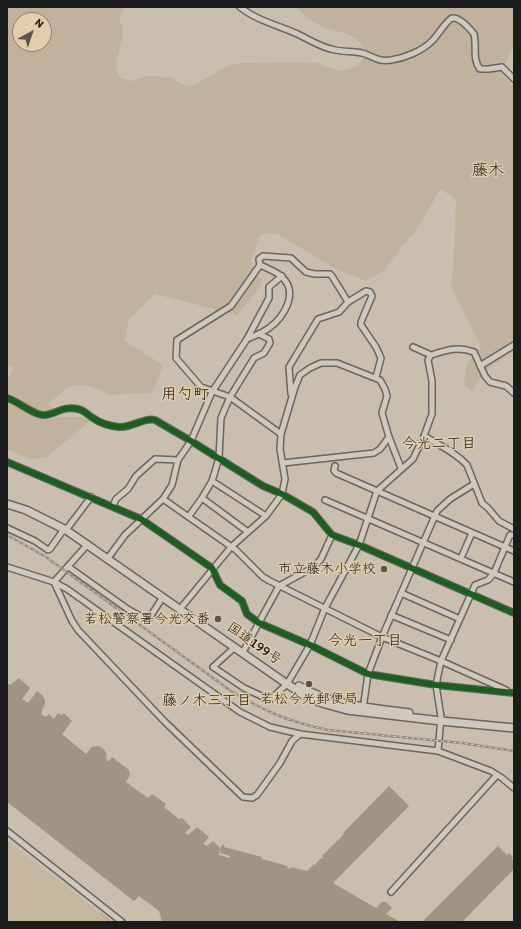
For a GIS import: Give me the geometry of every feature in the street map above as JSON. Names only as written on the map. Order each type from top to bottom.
[{"type":"highway","name":"国道199号","points":[[7,499],[46,514],[88,544],[109,556],[163,597],[182,607],[235,647],[244,650]]},
{"type":"highway","name":"国道199号","points":[[7,504],[26,510],[66,528],[109,556],[244,650],[308,697],[322,703],[347,710],[363,710],[514,728]]},
{"type":"highway","name":"国道199号","points":[[441,719],[514,723]]},
{"type":"street","points":[[240,7],[249,14],[296,33],[320,46],[332,50],[362,53],[382,61],[407,56],[420,49],[431,42],[449,20],[453,18],[457,19],[474,34],[477,65],[480,68],[502,67],[514,78]]},
{"type":"street","points":[[281,434],[230,397],[201,387],[178,362],[176,358],[177,340],[231,306],[260,265],[259,260],[263,256],[290,258],[306,272],[315,274],[330,274],[348,302]]},
{"type":"street","points":[[247,340],[259,334],[281,317],[290,295],[289,287],[282,276],[260,265]]},
{"type":"street","points":[[109,556],[125,535],[163,498],[172,485],[178,460],[191,441],[212,392],[247,340],[269,298],[270,287],[282,276]]},
{"type":"street","points":[[291,397],[289,367],[318,319],[339,312],[348,302],[366,291],[370,292],[372,296],[361,325],[376,347],[381,358],[376,377]]},
{"type":"street","points":[[188,516],[202,498],[212,481],[219,458],[221,418],[230,397],[254,358],[264,353],[270,343],[269,339],[259,334]]},
{"type":"street","points":[[480,366],[514,345]]},
{"type":"street","points":[[413,347],[431,355],[451,349],[464,349],[474,352],[480,366],[490,382],[506,386],[514,393]]},
{"type":"street","points":[[235,647],[213,667],[244,688],[270,700],[288,682],[310,645],[326,608],[359,545],[376,491],[413,458],[424,436],[432,414],[432,381],[428,360],[431,355]]},
{"type":"street","points":[[182,607],[212,568],[231,547],[266,516],[282,494],[285,479],[280,449],[281,434],[291,397],[300,375],[310,368],[321,363],[337,363],[376,377],[380,380],[386,389],[387,396],[382,413],[389,437],[401,468]]},
{"type":"street","points":[[7,398],[42,416],[62,409],[80,409],[104,424],[122,427],[152,419],[191,441],[263,486],[282,494],[313,512],[332,535],[359,545],[514,613]]},
{"type":"street","points":[[424,436],[453,452],[467,465],[482,503],[499,521],[514,529]]},
{"type":"street","points":[[283,463],[374,452],[380,449],[389,437]]},
{"type":"street","points":[[113,506],[116,499],[128,490],[136,476],[155,459],[178,460]]},
{"type":"street","points":[[7,462],[141,519],[212,568],[220,585],[242,601],[247,614],[259,623],[310,645],[368,674],[436,685],[513,693]]},
{"type":"street","points":[[334,466],[336,473],[514,551]]},
{"type":"street","points":[[212,481],[266,516]]},
{"type":"street","points":[[363,710],[368,674],[391,615],[434,517],[437,511],[446,502],[474,484]]},
{"type":"street","points":[[7,528],[35,541],[48,550],[92,497]]},
{"type":"street","points":[[163,498],[236,550],[263,577],[279,586],[382,637],[513,693]]},
{"type":"street","points":[[202,498],[248,532]]},
{"type":"street","points":[[325,500],[514,582]]},
{"type":"street","points":[[461,558],[472,533]]},
{"type":"street","points":[[244,650],[279,586],[314,567],[321,559],[332,535]]},
{"type":"street","points":[[438,750],[441,719],[436,685],[441,661],[475,585],[488,580],[494,573],[510,535],[514,535]]},
{"type":"street","points":[[54,582],[88,544]]},
{"type":"street","points":[[69,565],[70,568],[129,610],[148,620],[163,597]]},
{"type":"street","points":[[7,567],[54,582],[240,712],[270,727],[300,734],[438,750],[485,769],[497,775],[514,788]]},
{"type":"street","points":[[54,582],[78,630],[164,721],[243,797],[252,798],[257,795],[280,763],[292,741],[300,734]]},
{"type":"street","points":[[401,593],[460,619]]},
{"type":"street","points":[[391,615],[451,640]]},
{"type":"street","points":[[391,892],[497,775]]},
{"type":"street","points":[[7,831],[122,922]]},
{"type":"shaded area","points":[[7,7],[124,7],[119,16],[123,28],[117,61],[120,78],[132,81],[148,76],[169,77],[186,86],[194,85],[229,65],[241,63],[314,63],[343,70],[358,65],[362,61],[364,58],[364,50],[357,40],[352,36],[319,25],[312,21],[297,7],[514,7],[514,44],[501,73],[514,86],[514,352],[488,368],[471,392],[464,384],[467,363],[481,347],[451,286],[456,200],[441,189],[415,231],[383,271],[366,281],[338,270],[277,234],[261,234],[250,261],[263,283],[237,315],[155,294],[129,320],[125,341],[163,365],[154,390],[150,393],[110,395],[90,386],[69,386],[48,404],[58,417],[81,417],[91,420],[47,457],[32,460],[7,449],[7,382],[13,367],[7,364]]},
{"type":"shaded area","points":[[19,678],[30,688],[22,699],[28,703],[37,691],[40,693],[45,699],[45,704],[41,714],[46,717],[49,714],[54,719],[58,713],[61,715],[64,713],[72,721],[62,734],[86,754],[92,747],[99,746],[103,748],[107,754],[106,758],[108,762],[112,757],[129,770],[130,775],[126,782],[148,798],[152,794],[166,804],[164,807],[179,819],[182,818],[191,827],[185,833],[188,835],[197,827],[209,837],[203,844],[207,846],[213,841],[220,848],[219,855],[230,858],[230,856],[220,853],[221,846],[224,844],[224,847],[262,857],[262,859],[288,866],[287,868],[290,869],[291,867],[307,871],[314,864],[316,865],[321,858],[323,858],[322,856],[344,834],[343,833],[389,786],[409,806],[333,883],[376,908],[382,902],[386,902],[392,908],[386,914],[400,922],[162,922],[159,911],[139,896],[134,901],[7,802],[7,683],[10,685]]},
{"type":"shaded area","points":[[7,840],[17,848],[112,922],[7,922]]},
{"type":"shaded area","points":[[498,846],[507,855],[509,853],[513,857],[511,858],[514,861],[514,869],[462,922],[422,922]]},
{"type":"waterway","points":[[101,914],[111,922]]},
{"type":"railway","points":[[7,535],[46,557],[231,691],[277,715],[328,730],[462,743],[514,751]]},
{"type":"cycle path","points":[[7,398],[43,415],[51,414],[67,408],[78,409],[84,411],[99,422],[116,427],[124,427],[151,419],[155,420],[263,486],[282,494],[313,512],[332,535],[359,545],[514,613]]},
{"type":"cycle path","points":[[7,462],[141,519],[212,568],[220,585],[242,601],[247,614],[259,623],[310,645],[368,674],[436,685],[514,693]]},
{"type":"place","name":"市立藤木小学校","points":[[384,569]]},
{"type":"place","name":"若松警察署今光交番","points":[[218,619]]},
{"type":"place","name":"若松今光郵便局","points":[[309,684]]},
{"type":"district","name":"藤木","points":[[488,171]]},
{"type":"district","name":"用勺町","points":[[185,395]]},
{"type":"district","name":"今光二丁目","points":[[439,444]]},
{"type":"district","name":"今光一丁目","points":[[365,641]]},
{"type":"district","name":"藤ノ木三丁目","points":[[207,701]]}]
